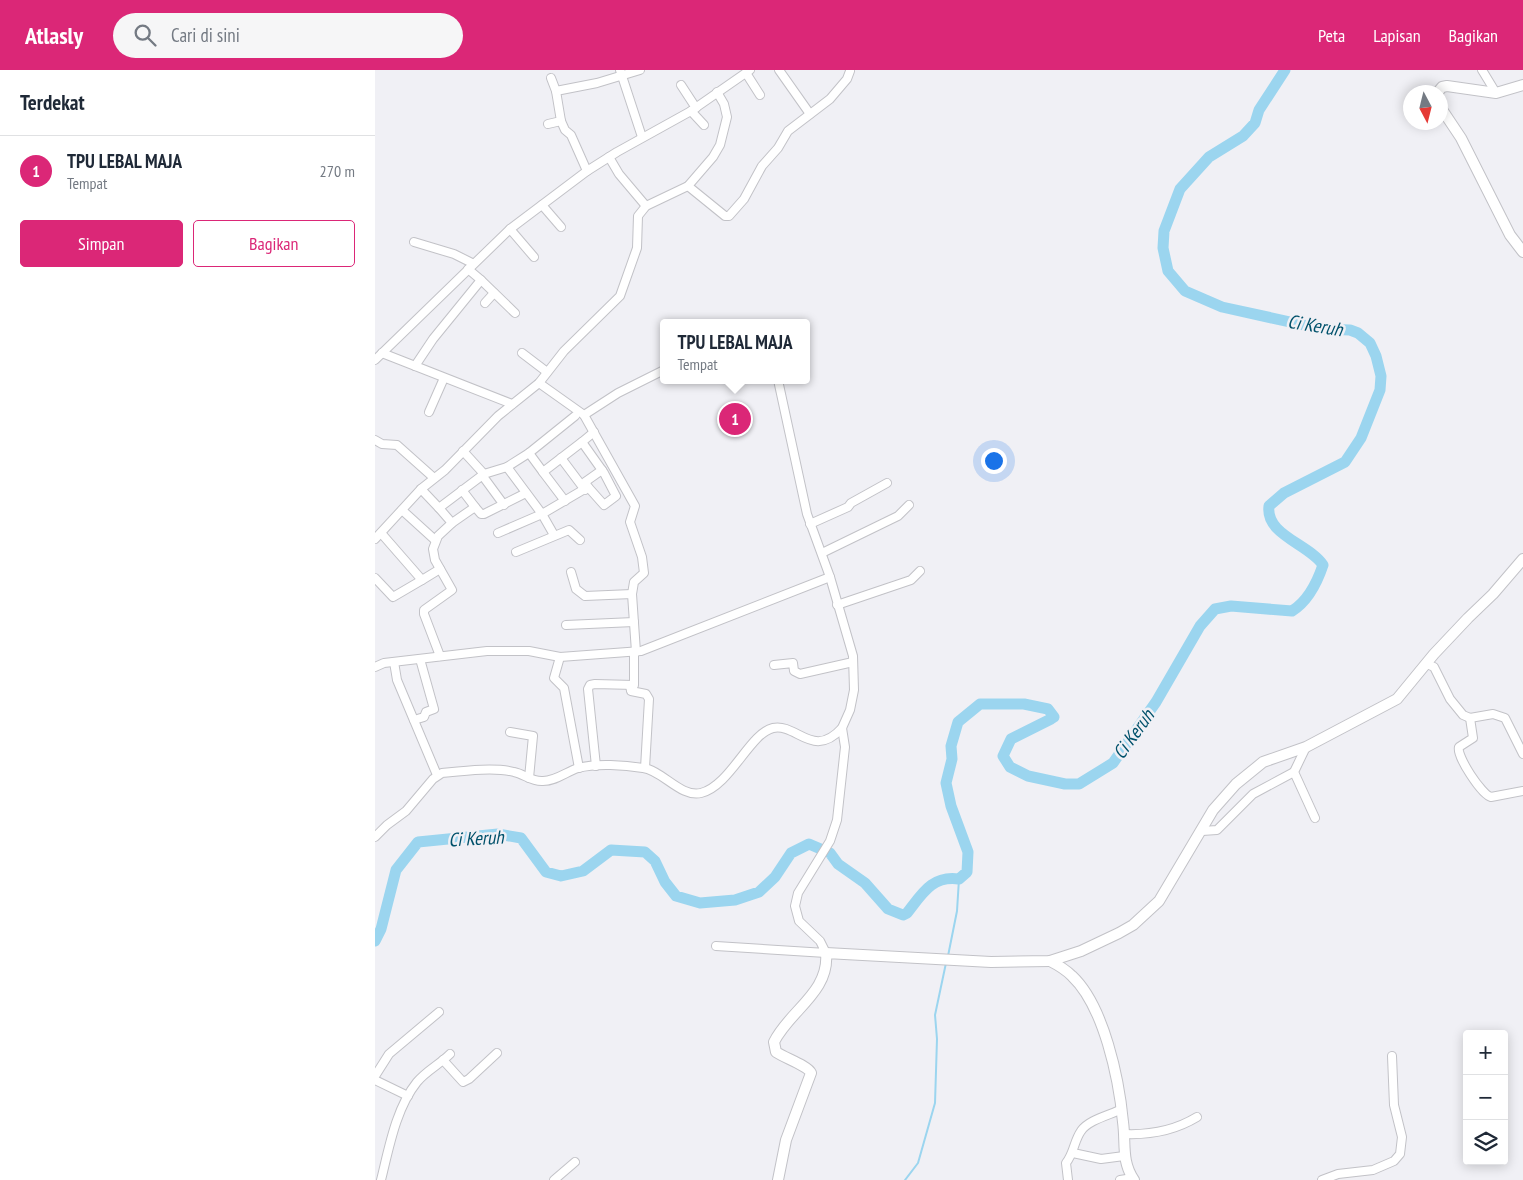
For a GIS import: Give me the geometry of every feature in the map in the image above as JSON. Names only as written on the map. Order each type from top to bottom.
[{"type":"street","points":[[556,91],[621,73],[640,70]]},
{"type":"street","points":[[779,70],[810,114]]},
{"type":"street","points":[[1483,70],[1496,92]]},
{"type":"street","points":[[375,360],[510,229],[587,171],[694,109],[748,71],[760,94]]},
{"type":"street","points":[[688,186],[729,217],[744,199],[762,166],[778,148],[788,131],[830,99],[847,79],[850,71]]},
{"type":"street","points":[[621,73],[643,138]]},
{"type":"street","points":[[551,78],[556,91],[561,121],[565,130],[571,135],[587,171]]},
{"type":"street","points":[[681,85],[704,125]]},
{"type":"street","points":[[1448,86],[1496,92],[1523,85]]},
{"type":"street","points":[[423,580],[378,536],[421,489],[463,452],[512,404],[539,383],[565,351],[620,296],[637,248],[638,216],[646,206],[688,186],[706,166],[720,145],[727,117],[724,104],[717,92]]},
{"type":"street","points":[[1448,118],[1461,138],[1510,236],[1523,252]]},
{"type":"street","points":[[548,124],[561,121]]},
{"type":"street","points":[[609,157],[619,174],[646,206]]},
{"type":"street","points":[[542,204],[561,227]]},
{"type":"street","points":[[510,229],[534,257]]},
{"type":"street","points":[[414,242],[454,254],[470,266],[481,280],[515,313]]},
{"type":"street","points":[[415,366],[433,340],[481,280]]},
{"type":"street","points":[[485,304],[494,293]]},
{"type":"street","points":[[382,353],[512,404]]},
{"type":"street","points":[[522,353],[547,372]]},
{"type":"street","points":[[584,415],[644,379],[660,372]]},
{"type":"street","points":[[429,412],[444,378]]},
{"type":"street","points":[[539,383],[584,415],[635,506],[630,522],[642,557],[644,573],[634,582],[632,594],[635,684],[630,686],[595,684],[590,685],[588,689],[596,766]]},
{"type":"street","points":[[375,836],[406,810],[437,775],[453,772],[501,770],[516,772],[529,778],[543,781],[558,778],[579,768],[596,766],[645,768],[690,793],[700,794],[728,774],[753,742],[770,729],[781,728],[810,739],[824,741],[831,739],[842,728],[850,710],[854,690],[853,662],[830,577],[811,524],[778,384]]},
{"type":"street","points":[[439,508],[483,474],[507,467],[529,453],[575,416]]},
{"type":"street","points":[[543,472],[594,432]]},
{"type":"street","points":[[375,440],[382,444],[397,445],[434,478]]},
{"type":"street","points":[[561,458],[604,505],[615,498],[616,494],[582,442]]},
{"type":"street","points":[[463,452],[483,474],[504,505]]},
{"type":"street","points":[[529,453],[565,501]]},
{"type":"street","points":[[507,467],[554,535]]},
{"type":"street","points":[[497,533],[541,514],[565,501],[585,486],[601,470]]},
{"type":"street","points":[[811,524],[848,507],[851,503],[887,483]]},
{"type":"street","points":[[421,489],[452,523]]},
{"type":"street","points":[[462,490],[481,514],[504,505],[526,493]]},
{"type":"street","points":[[822,553],[898,516],[909,505]]},
{"type":"street","points":[[440,656],[424,610],[452,590],[433,555],[435,540],[452,523],[475,507]]},
{"type":"street","points":[[402,510],[435,540]]},
{"type":"street","points":[[516,552],[569,530],[580,540]]},
{"type":"street","points":[[716,946],[991,962],[1050,961],[1069,956],[1100,942],[1133,924],[1159,901],[1224,795],[1255,767],[1272,758],[1306,747],[1390,705],[1523,559]]},
{"type":"street","points":[[375,578],[393,597],[440,569]]},
{"type":"street","points":[[837,605],[911,580],[920,571]]},
{"type":"street","points":[[571,572],[576,589],[585,596],[632,594]]},
{"type":"street","points":[[375,668],[394,662],[440,656],[511,651],[529,651],[560,657],[635,652],[830,577]]},
{"type":"street","points":[[566,625],[634,622]]},
{"type":"street","points":[[560,657],[554,678],[564,688],[579,768]]},
{"type":"street","points":[[414,720],[424,717],[426,712],[434,709],[420,659]]},
{"type":"street","points":[[394,662],[397,680],[437,775]]},
{"type":"street","points":[[775,666],[793,663],[794,670],[800,674],[853,662]]},
{"type":"street","points":[[1427,664],[1434,667],[1459,711],[1470,718],[1493,714],[1505,718],[1523,754]]},
{"type":"street","points":[[630,686],[631,691],[646,694],[649,698],[645,768]]},
{"type":"street","points":[[1470,718],[1473,738],[1459,747],[1459,756],[1485,793],[1491,797],[1523,791]]},
{"type":"street","points":[[778,1180],[786,1140],[811,1073],[808,1068],[778,1053],[774,1047],[774,1042],[822,980],[827,966],[826,953],[820,941],[799,921],[796,914],[798,893],[830,842],[837,820],[844,756],[842,728]]},
{"type":"street","points":[[511,732],[533,736],[529,778]]},
{"type":"street","points":[[1202,831],[1217,830],[1253,794],[1294,772],[1306,747]]},
{"type":"street","points":[[1294,772],[1315,818]]},
{"type":"street","points":[[1050,961],[1073,976],[1091,1003],[1111,1059],[1122,1110],[1126,1168],[1133,1179],[1120,1180]]},
{"type":"street","points":[[408,1096],[375,1078],[389,1054],[439,1012]]},
{"type":"street","points":[[381,1180],[399,1115],[417,1082],[447,1057],[463,1082],[469,1080],[497,1053]]},
{"type":"street","points":[[1322,1180],[1338,1174],[1373,1170],[1394,1161],[1400,1154],[1402,1138],[1394,1105],[1391,1056]]},
{"type":"street","points":[[1068,1180],[1066,1163],[1073,1153],[1084,1127],[1122,1110]]},
{"type":"street","points":[[1125,1134],[1167,1131],[1197,1117]]},
{"type":"street","points":[[1073,1153],[1101,1159],[1124,1156]]},
{"type":"street","points":[[554,1180],[575,1162]]},
{"type":"waterway","name":"Ci Keruh","points":[[375,941],[381,929],[396,870],[418,842],[498,834],[521,838],[546,872],[561,876],[583,871],[611,850],[645,852],[655,861],[665,882],[676,896],[700,903],[735,900],[759,892],[775,877],[791,853],[809,844],[830,853],[838,864],[865,883],[888,909],[903,915],[907,913],[929,887],[942,880],[959,879],[967,872],[968,852],[951,806],[946,783],[952,759],[951,746],[958,722],[980,704],[1024,704],[1048,709],[1054,717],[1011,739],[1003,756],[1010,767],[1028,776],[1065,784],[1079,784],[1113,763],[1156,702],[1200,626],[1215,609],[1231,606],[1292,611],[1298,607],[1315,585],[1323,565],[1308,551],[1281,532],[1270,516],[1269,506],[1284,493],[1345,462],[1361,438],[1380,390],[1381,376],[1376,356],[1370,343],[1358,333],[1350,330],[1322,329],[1222,307],[1185,291],[1168,271],[1163,248],[1164,231],[1180,189],[1209,157],[1243,136],[1255,123],[1259,110],[1285,70]]},
{"type":"waterway","points":[[948,956],[957,911],[959,879]]},
{"type":"waterway","points":[[905,1180],[918,1163],[935,1103],[937,1039],[935,1015],[946,963]]},
{"type":"place","name":"TPU LEBAL MAJA","points":[[735,419]]}]
